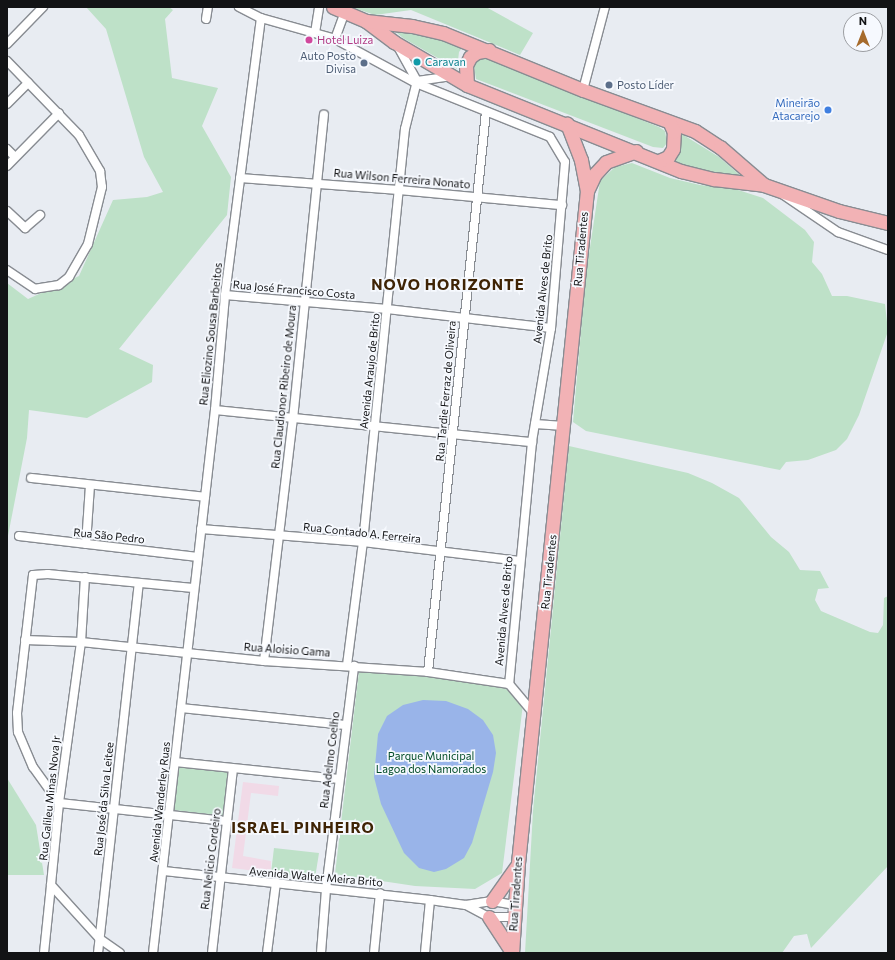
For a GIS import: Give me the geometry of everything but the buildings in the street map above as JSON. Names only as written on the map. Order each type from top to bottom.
[{"type":"main road","points":[[339,10],[366,21],[394,42],[467,84],[636,151],[681,171],[714,179],[769,186],[839,210],[888,223]]},
{"type":"main road","points":[[366,21],[412,26],[443,32],[583,90],[695,131],[707,138],[769,186]]},
{"type":"main road","points":[[467,84],[466,65],[470,57],[477,52],[489,50]]},
{"type":"main road","points":[[659,161],[668,157],[673,149],[674,132],[670,123]]},
{"type":"main road","name":"Rua Tiradentes","points":[[512,953],[518,863],[587,191],[581,160],[567,124]]},
{"type":"main road","name":"Rua Tiradentes","points":[[587,191],[595,174],[606,162],[636,151]]},
{"type":"main road","points":[[492,901],[518,863]]},
{"type":"main road","points":[[489,917],[512,953]]},
{"type":"street","points":[[7,44],[43,7]]},
{"type":"street","points":[[206,19],[208,7]]},
{"type":"street","name":"Avenida Alves de Brito","points":[[239,7],[261,18],[335,39],[417,82],[486,112],[550,137],[556,143],[565,162],[551,328],[532,442],[508,684]]},
{"type":"street","points":[[315,33],[319,7]]},
{"type":"street","points":[[583,90],[605,7]]},
{"type":"street","points":[[335,39],[339,10]]},
{"type":"street","name":"Rua Eliozino Sousa Barbeitos","points":[[188,653],[193,588],[215,410],[225,295],[261,18]]},
{"type":"street","points":[[394,42],[417,82],[452,76]]},
{"type":"street","points":[[7,61],[59,113],[79,136],[100,171],[102,187],[91,236],[76,268],[64,281],[48,289],[35,289],[7,270]]},
{"type":"street","points":[[7,104],[28,82]]},
{"type":"street","name":"Avenida Araujo de Brito","points":[[350,665],[405,129],[417,82]]},
{"type":"street","name":"Rua Tardie Ferraz de Oliveira","points":[[428,672],[454,435],[464,317],[486,112]]},
{"type":"street","points":[[7,166],[59,113]]},
{"type":"street","name":"Rua Claudionor Ribeiro de Moura","points":[[264,661],[293,419],[324,115]]},
{"type":"street","points":[[7,149],[15,157]]},
{"type":"street","name":"Rua Wilson Ferreira Nonato","points":[[240,178],[476,196],[562,205]]},
{"type":"street","points":[[769,186],[816,219],[838,232],[888,250]]},
{"type":"street","points":[[7,211],[25,228],[40,215]]},
{"type":"street","name":"Rua José Francisco Costa","points":[[225,295],[387,309],[551,328]]},
{"type":"street","points":[[215,410],[375,428],[532,442]]},
{"type":"street","points":[[535,424],[564,426]]},
{"type":"street","points":[[31,478],[205,497]]},
{"type":"street","points":[[86,544],[90,485]]},
{"type":"street","name":"Rua Contado A. Ferreira","points":[[201,529],[363,542],[520,562]]},
{"type":"street","name":"Rua São Pedro","points":[[19,536],[198,557]]},
{"type":"street","points":[[193,588],[86,577],[48,574],[34,575],[17,713],[18,732],[33,767],[59,803],[226,821]]},
{"type":"street","name":"Rua Galileu Minas Nova Jr","points":[[44,953],[59,803],[81,642],[86,577]]},
{"type":"street","name":"Rua José da Silva Leitee","points":[[98,953],[139,582]]},
{"type":"street","name":"Rua Aloisio Gama","points":[[25,640],[81,642],[264,661],[350,665],[428,672],[508,684]]},
{"type":"street","name":"Avenida Wanderley Ruas","points":[[154,953],[188,653]]},
{"type":"street","name":"Rua Adelmo Coelho","points":[[321,953],[326,889],[345,725],[350,665]]},
{"type":"street","points":[[508,684],[533,713]]},
{"type":"street","points":[[181,708],[345,725]]},
{"type":"street","points":[[175,762],[339,779]]},
{"type":"street","name":"Rua Nelicio Cordeiro","points":[[212,953],[219,879],[234,768]]},
{"type":"street","name":"Avenida Walter Meira Brito","points":[[164,871],[219,879],[380,893],[466,905],[492,901],[514,911]]},
{"type":"street","points":[[267,953],[276,883]]},
{"type":"street","points":[[52,885],[100,939],[120,953]]},
{"type":"street","points":[[374,953],[380,893]]},
{"type":"street","points":[[425,953],[430,900]]},
{"type":"street","name":"Avenida Walter Meira Brito","points":[[466,905],[489,917],[514,911]]},
{"type":"shaded area","points":[[243,782],[279,786],[278,796],[251,793],[243,856],[271,861],[271,873],[232,868]]},
{"type":"green space","points":[[86,7],[169,7],[173,10],[165,19],[172,78],[218,88],[202,126],[231,177],[227,215],[119,349],[153,365],[152,382],[87,418],[29,410],[27,438],[7,541],[7,283],[28,299],[79,276],[113,200],[147,197],[163,192],[144,157],[106,29]]},
{"type":"green space","points":[[351,7],[486,7],[533,33],[520,55],[411,10],[375,15]]},
{"type":"green space","points":[[390,27],[465,44],[459,52],[457,69],[403,38]]},
{"type":"green space","points":[[477,59],[490,59],[659,127],[665,131],[667,143],[663,148],[653,147],[476,79],[474,66]]},
{"type":"green space","points":[[677,131],[719,157],[742,177],[694,169],[673,162],[681,146]]},
{"type":"green space","points":[[632,163],[670,178],[700,185],[735,189],[763,198],[805,230],[814,242],[812,262],[822,274],[832,296],[847,296],[885,304],[888,331],[859,415],[847,439],[836,450],[808,460],[786,462],[780,470],[586,431],[573,422],[586,274],[600,181],[615,167]]},
{"type":"green space","points":[[569,446],[688,473],[712,483],[739,498],[771,537],[789,552],[800,570],[820,571],[829,588],[818,589],[815,600],[821,611],[870,632],[878,633],[883,625],[884,598],[888,596],[888,866],[811,948],[807,934],[794,936],[782,953],[525,953],[533,811]]},
{"type":"green space","name":"Parque Municipal Lagoa dos Namorados","points":[[359,671],[453,678],[504,686],[523,704],[502,873],[475,889],[415,886],[335,874]]},
{"type":"green space","points":[[180,764],[229,770],[225,816],[173,810]]},
{"type":"green space","points":[[7,778],[36,825],[44,875],[7,875]]},
{"type":"green space","points":[[274,848],[319,853],[315,878],[271,873]]},
{"type":"water","points":[[423,700],[446,701],[468,709],[483,720],[493,735],[496,753],[493,772],[472,843],[464,858],[446,869],[434,872],[419,868],[404,853],[381,804],[374,777],[378,734],[387,716],[403,705]]},
{"type":"place","name":"Hotel Luiza","points":[[309,40]]},
{"type":"place","name":"Caravan","points":[[417,62]]},
{"type":"place","name":"Auto Posto Divisa","points":[[364,63]]},
{"type":"place","name":"Posto Líder","points":[[609,85]]},
{"type":"place","name":"Mineirão Atacarejo","points":[[828,110]]},
{"type":"district","name":"NOVO HORIZONTE","points":[[448,285]]},
{"type":"district","name":"ISRAEL PINHEIRO","points":[[303,828]]}]
